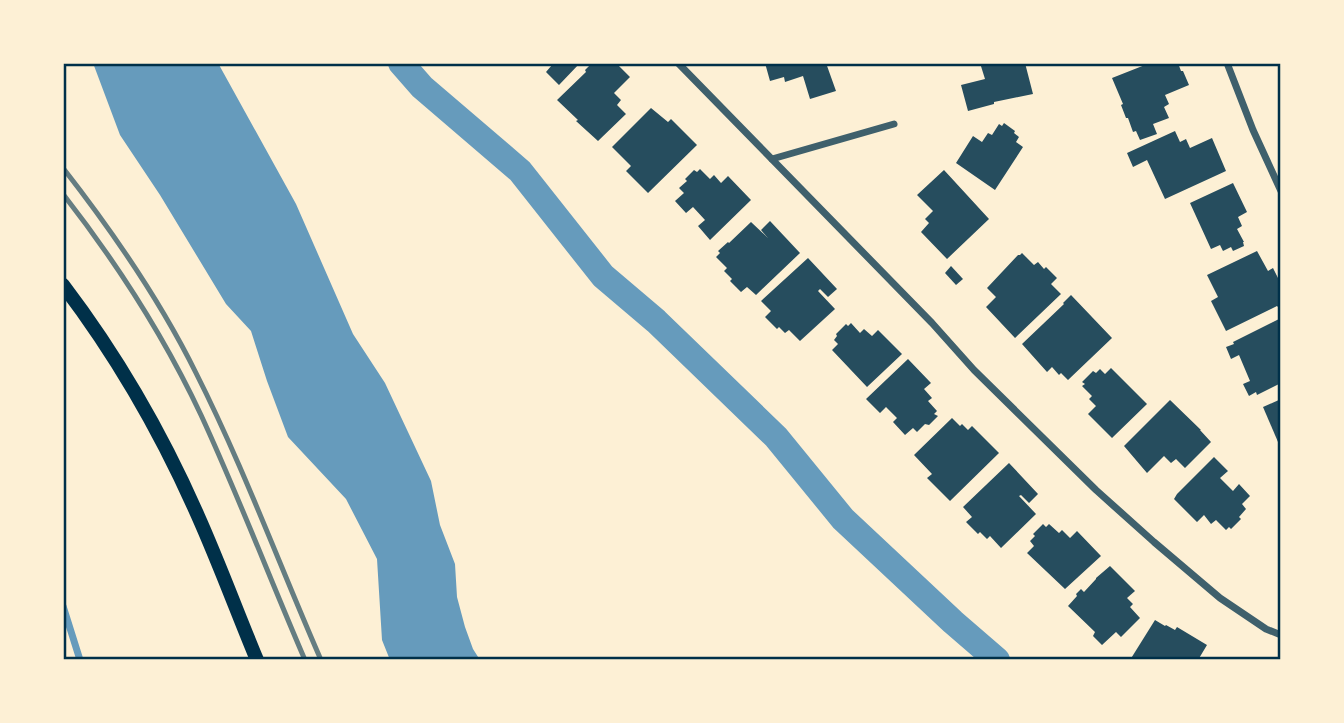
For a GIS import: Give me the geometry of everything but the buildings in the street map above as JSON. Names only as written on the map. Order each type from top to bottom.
[{"type":"main road","points":[[63,285],[122,371],[162,440],[198,516],[257,660]]},
{"type":"street","points":[[678,63],[932,323],[974,370],[1096,490],[1220,598],[1266,629],[1281,635]]},
{"type":"street","points":[[1227,63],[1281,191]]},
{"type":"street","points":[[772,159],[894,124]]},
{"type":"water","points":[[93,63],[218,63],[296,204],[353,334],[385,383],[431,481],[440,525],[455,564],[457,597],[465,627],[480,660],[390,660],[382,640],[377,559],[346,499],[288,437],[251,331],[226,304],[120,135]]},
{"type":"waterway","points":[[401,63],[422,87],[520,171],[603,276],[656,321],[776,437],[843,519],[997,660]]},
{"type":"waterway","points":[[63,606],[80,660]]},
{"type":"railway","points":[[63,168],[135,267],[182,346],[229,444],[321,660]]},
{"type":"railway","points":[[63,194],[138,300],[187,386],[305,660]]}]
